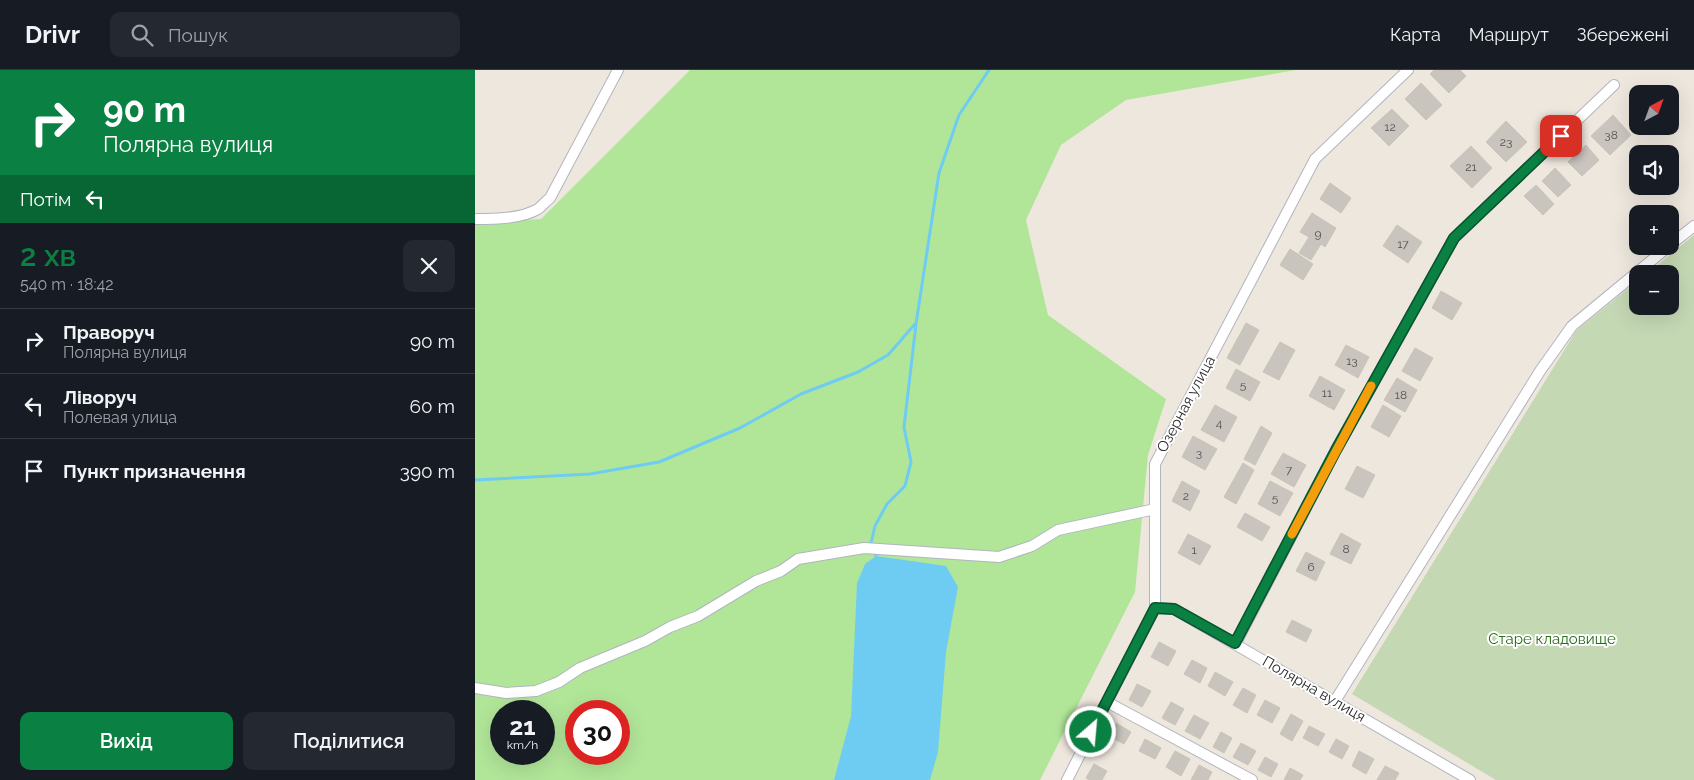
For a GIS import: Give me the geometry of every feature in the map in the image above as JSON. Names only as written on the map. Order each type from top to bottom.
[{"type":"street","points":[[475,219],[520,215],[537,209],[550,198],[618,70]]},
{"type":"street","name":"Озерная улица","points":[[1069,779],[1155,608],[1155,464],[1315,159],[1408,70]]},
{"type":"street","points":[[1235,643],[1336,450],[1454,238],[1614,85]]},
{"type":"street","points":[[1679,238],[1694,226]]},
{"type":"street","points":[[1335,701],[1540,371],[1572,326],[1658,255]]},
{"type":"street","points":[[475,688],[506,693],[536,691],[559,682],[580,668],[645,642],[671,627],[698,616],[756,582],[781,571],[798,559],[864,548],[999,557],[1032,546],[1059,530],[1155,509]]},
{"type":"street","name":"Полярна вулиця","points":[[1155,608],[1174,609],[1470,780]]},
{"type":"street","points":[[1107,702],[1252,780]]},
{"type":"green space","points":[[690,70],[1296,70],[1126,100],[1061,145],[1026,220],[1048,315],[1166,399],[1148,455],[1135,592],[1040,780],[475,780],[475,223],[541,219]]},
{"type":"green space","name":"Старе кладовище","points":[[1694,235],[1694,780],[1496,780],[1352,694],[1576,331],[1629,288],[1629,315],[1679,315],[1679,265],[1658,265],[1670,255],[1679,255],[1679,247]]},
{"type":"water","points":[[876,556],[946,566],[958,587],[946,652],[938,752],[930,780],[834,780],[851,716],[857,583],[865,564]]},
{"type":"building","points":[[1434,70],[1460,70],[1466,76],[1449,93],[1430,74]]},
{"type":"building","points":[[1421,83],[1442,105],[1426,120],[1405,99]]},
{"type":"building","points":[[1392,109],[1409,126],[1389,146],[1371,128]]},
{"type":"building","points":[[1613,115],[1631,135],[1610,155],[1591,136]]},
{"type":"building","points":[[1506,121],[1527,142],[1506,162],[1486,142]]},
{"type":"building","points":[[1586,145],[1599,160],[1582,176],[1568,162]]},
{"type":"building","points":[[1471,146],[1492,168],[1472,188],[1450,166]]},
{"type":"building","points":[[1555,168],[1571,185],[1558,197],[1542,181]]},
{"type":"building","points":[[1330,183],[1351,198],[1341,213],[1320,199]]},
{"type":"building","points":[[1536,185],[1554,204],[1543,215],[1524,196]]},
{"type":"building","points":[[1312,213],[1336,228],[1325,247],[1321,244],[1311,260],[1299,253],[1309,237],[1300,232]]},
{"type":"building","points":[[1397,225],[1422,242],[1408,263],[1383,246]]},
{"type":"building","points":[[1290,249],[1313,264],[1303,280],[1280,265]]},
{"type":"building","points":[[1441,291],[1462,303],[1452,320],[1432,308]]},
{"type":"building","points":[[1246,323],[1259,330],[1240,365],[1227,358]]},
{"type":"building","points":[[1280,342],[1295,350],[1279,380],[1263,372]]},
{"type":"building","points":[[1346,345],[1369,357],[1358,378],[1335,365]]},
{"type":"building","points":[[1415,348],[1433,358],[1420,381],[1402,371]]},
{"type":"building","points":[[1236,369],[1260,382],[1250,401],[1226,388]]},
{"type":"building","points":[[1320,376],[1345,390],[1334,410],[1309,396]]},
{"type":"building","points":[[1397,378],[1417,390],[1405,412],[1384,400]]},
{"type":"building","points":[[1215,405],[1237,417],[1224,442],[1201,430]]},
{"type":"building","points":[[1383,405],[1401,416],[1389,437],[1371,427]]},
{"type":"building","points":[[1261,426],[1272,433],[1255,465],[1244,459]]},
{"type":"building","points":[[1193,436],[1217,449],[1205,470],[1182,457]]},
{"type":"building","points":[[1283,453],[1306,465],[1294,487],[1271,474]]},
{"type":"building","points":[[1243,463],[1254,470],[1236,504],[1224,497]]},
{"type":"building","points":[[1357,466],[1375,475],[1363,498],[1345,489]]},
{"type":"building","points":[[1182,481],[1200,491],[1190,511],[1172,501]]},
{"type":"building","points":[[1270,481],[1293,493],[1280,516],[1258,504]]},
{"type":"building","points":[[1245,513],[1270,527],[1262,541],[1237,527]]},
{"type":"building","points":[[1341,533],[1361,544],[1351,564],[1330,554]]},
{"type":"building","points":[[1188,534],[1211,546],[1200,565],[1178,553]]},
{"type":"building","points":[[1306,552],[1325,562],[1316,581],[1296,571]]},
{"type":"building","points":[[1292,620],[1312,630],[1306,642],[1286,632]]},
{"type":"building","points":[[1159,642],[1176,651],[1168,666],[1151,657]]},
{"type":"building","points":[[1192,660],[1207,668],[1200,683],[1184,674]]},
{"type":"building","points":[[1215,672],[1233,682],[1225,696],[1208,686]]},
{"type":"building","points":[[1137,684],[1151,691],[1142,707],[1129,700]]},
{"type":"building","points":[[1243,688],[1256,695],[1247,713],[1233,705]]},
{"type":"building","points":[[1265,700],[1280,708],[1272,723],[1257,715]]},
{"type":"building","points":[[1171,702],[1184,709],[1175,725],[1162,718]]},
{"type":"building","points":[[1291,714],[1303,721],[1292,741],[1280,734]]},
{"type":"building","points":[[1194,715],[1209,723],[1200,739],[1185,731]]},
{"type":"building","points":[[1116,723],[1131,732],[1124,744],[1109,736]]},
{"type":"building","points":[[1309,726],[1325,734],[1318,746],[1303,738]]},
{"type":"building","points":[[1221,732],[1232,738],[1224,753],[1213,747]]},
{"type":"building","points":[[1145,739],[1161,748],[1155,759],[1139,751]]},
{"type":"building","points":[[1336,739],[1349,746],[1342,759],[1329,752]]},
{"type":"building","points":[[1241,743],[1256,751],[1248,765],[1233,757]]},
{"type":"building","points":[[1175,751],[1190,759],[1181,776],[1166,767]]},
{"type":"building","points":[[1359,751],[1374,759],[1366,774],[1352,766]]},
{"type":"building","points":[[1265,757],[1278,764],[1271,777],[1258,770]]},
{"type":"building","points":[[1094,764],[1107,771],[1102,780],[1086,778]]},
{"type":"building","points":[[1199,765],[1212,772],[1208,780],[1191,780]]},
{"type":"building","points":[[1385,766],[1399,773],[1395,780],[1377,780]]},
{"type":"building","points":[[1290,768],[1303,775],[1300,780],[1284,780]]},
{"type":"waterway","points":[[876,556],[871,543],[875,526],[887,504],[905,486],[911,462],[904,427],[916,324],[939,173],[959,115],[989,70]]},
{"type":"waterway","points":[[475,480],[590,474],[659,462],[740,428],[801,394],[858,372],[888,355],[915,324]]},
{"type":"slow traffic","points":[[1292,534],[1371,386]]},
{"type":"route","points":[[1091,732],[1155,608],[1174,609],[1235,643],[1336,450],[1454,238],[1561,136]]}]
